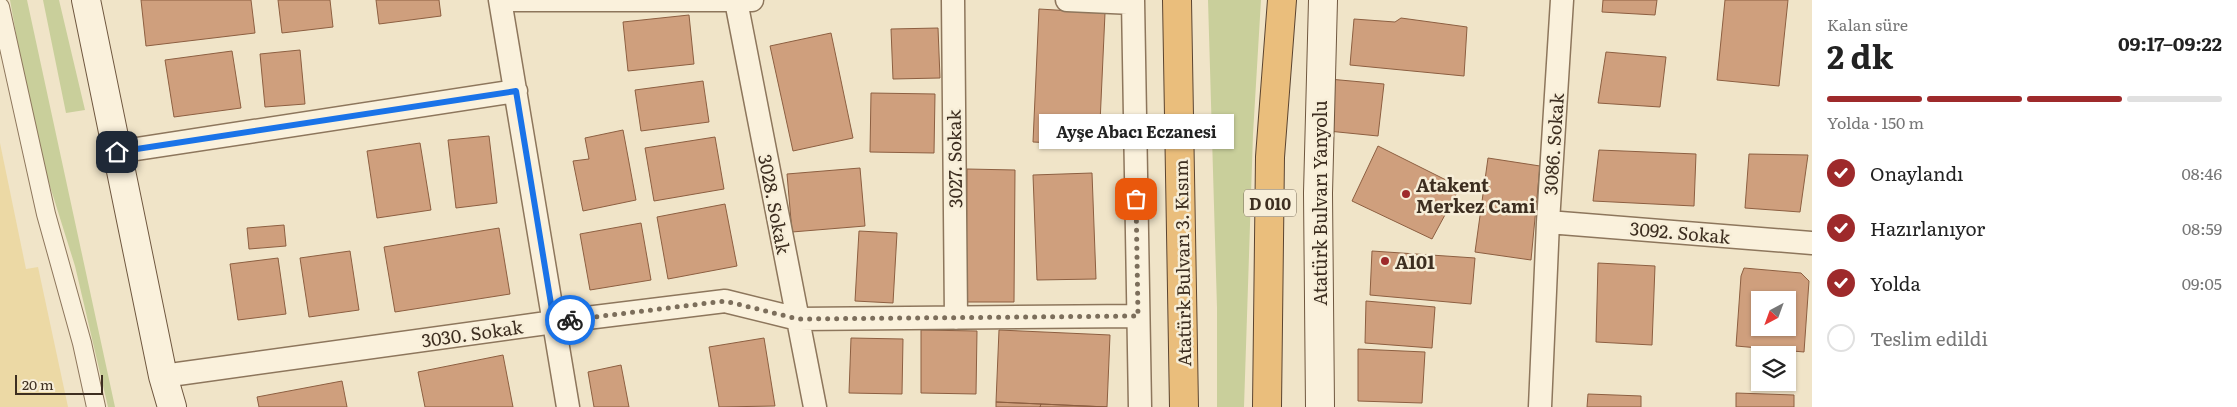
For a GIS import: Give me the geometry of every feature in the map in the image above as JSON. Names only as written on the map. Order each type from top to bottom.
[{"type":"highway","name":"Atatürk Bulvarı 3. Kısım","points":[[1177,0],[1184,407]]},
{"type":"highway","name":"D 010","points":[[1267,407],[1270,157],[1282,0]]},
{"type":"main road","points":[[86,0],[163,376],[172,407]]},
{"type":"main road","name":"Atatürk Bulvarı Yanyolu","points":[[1320,407],[1318,193],[1323,0]]},
{"type":"street","points":[[568,407],[500,0],[744,1]]},
{"type":"street","name":"3027. Sokak","points":[[952,0],[956,318]]},
{"type":"street","points":[[1067,0],[1133,1],[1140,407]]},
{"type":"street","name":"3086. Sokak","points":[[1540,407],[1548,222],[1562,0]]},
{"type":"street","name":"3028. Sokak","points":[[744,1],[798,319],[815,407]]},
{"type":"street","points":[[0,6],[46,214],[82,343],[96,407]]},
{"type":"street","points":[[117,152],[516,91]]},
{"type":"street","name":"3092. Sokak","points":[[1548,222],[1812,243]]},
{"type":"street","name":"3030. Sokak","points":[[163,376],[554,322],[725,301],[798,319],[1138,316]]},
{"type":"green space","points":[[10,0],[27,0],[115,407],[108,407],[75,266],[44,167],[29,107]]},
{"type":"green space","points":[[43,0],[59,0],[85,110],[66,113]]},
{"type":"green space","points":[[1208,0],[1261,0],[1253,134],[1244,407],[1217,407],[1217,308]]},
{"type":"sand","points":[[0,143],[26,269],[38,267],[68,407],[0,407]]},
{"type":"building","points":[[141,0],[251,0],[255,33],[146,46]]},
{"type":"building","points":[[278,0],[330,0],[333,27],[282,33]]},
{"type":"building","points":[[376,0],[439,0],[441,16],[379,24]]},
{"type":"building","points":[[1603,0],[1657,0],[1655,15],[1602,12]]},
{"type":"building","points":[[1725,0],[1788,0],[1779,86],[1717,80]]},
{"type":"building","points":[[1039,9],[1105,13],[1099,145],[1033,142]]},
{"type":"building","points":[[689,15],[694,64],[628,71],[623,22]]},
{"type":"building","points":[[1401,18],[1467,27],[1464,76],[1350,65],[1354,19],[1395,22]]},
{"type":"building","points":[[938,28],[940,78],[893,79],[891,29]]},
{"type":"building","points":[[831,33],[853,138],[793,151],[770,46]]},
{"type":"building","points":[[300,50],[305,104],[265,107],[260,54]]},
{"type":"building","points":[[232,51],[241,108],[174,117],[165,60]]},
{"type":"building","points":[[1606,52],[1666,57],[1660,107],[1598,103]]},
{"type":"building","points":[[1329,79],[1384,84],[1378,136],[1328,131]]},
{"type":"building","points":[[703,81],[709,122],[641,131],[635,90]]},
{"type":"building","points":[[871,93],[935,94],[934,153],[870,152]]},
{"type":"building","points":[[623,130],[636,200],[583,211],[573,161],[589,159],[585,138]]},
{"type":"building","points":[[489,136],[497,203],[456,208],[448,140]]},
{"type":"building","points":[[715,137],[724,189],[654,201],[645,148]]},
{"type":"building","points":[[420,143],[431,210],[377,218],[367,151]]},
{"type":"building","name":"Atakent Merkez Cami","points":[[1378,146],[1460,187],[1432,239],[1352,201]]},
{"type":"building","points":[[1599,150],[1696,154],[1694,206],[1593,201]]},
{"type":"building","points":[[1749,154],[1808,155],[1800,212],[1745,208]]},
{"type":"building","points":[[1488,158],[1540,166],[1531,260],[1475,252]]},
{"type":"building","points":[[860,168],[865,226],[792,232],[787,174]]},
{"type":"building","points":[[967,169],[1015,170],[1014,302],[966,302]]},
{"type":"building","points":[[1092,173],[1096,279],[1037,280],[1033,175]]},
{"type":"building","points":[[725,204],[737,266],[668,279],[657,217]]},
{"type":"building","points":[[641,223],[651,280],[590,290],[580,234]]},
{"type":"building","points":[[284,225],[286,246],[249,249],[247,228]]},
{"type":"building","points":[[499,228],[510,294],[395,312],[384,247]]},
{"type":"building","points":[[859,231],[897,233],[893,303],[855,301]]},
{"type":"building","points":[[350,251],[359,310],[309,317],[300,258]]},
{"type":"building","points":[[1372,251],[1475,258],[1471,304],[1370,295]]},
{"type":"building","points":[[278,258],[286,314],[238,320],[230,264]]},
{"type":"building","points":[[1598,263],[1655,266],[1652,345],[1596,342]]},
{"type":"building","points":[[1744,268],[1801,273],[1809,281],[1804,352],[1796,351],[1796,346],[1736,346],[1741,276]]},
{"type":"building","points":[[1366,301],[1435,307],[1432,348],[1365,343]]},
{"type":"building","points":[[921,330],[977,331],[976,394],[921,393]]},
{"type":"building","points":[[999,330],[1110,335],[1107,407],[996,402]]},
{"type":"building","points":[[764,338],[775,406],[719,407],[709,347]]},
{"type":"building","points":[[851,338],[903,339],[902,394],[849,393]]},
{"type":"building","points":[[1358,349],[1425,352],[1422,403],[1358,401]]},
{"type":"building","points":[[503,355],[513,407],[425,407],[418,372]]},
{"type":"building","points":[[621,365],[629,407],[594,407],[588,372]]},
{"type":"building","points":[[342,381],[347,407],[259,407],[257,397]]},
{"type":"building","points":[[1736,393],[1794,395],[1794,407],[1736,407]]},
{"type":"building","points":[[1588,394],[1641,396],[1641,407],[1587,407]]},
{"type":"building","points":[[996,402],[1041,404],[1040,407],[996,407]]},
{"type":"building","points":[[1041,404],[1107,407],[1040,407]]},
{"type":"way so far","points":[[570,320],[725,301],[798,319],[1138,316],[1136,199]]},
{"type":"place","name":"Atakent Merkez Cami","points":[[1406,194]]},
{"type":"place","name":"Ayşe Abacı Eczanesi","points":[[1136,199]]},
{"type":"place","name":"A101","points":[[1385,261]]},
{"type":"route","points":[[117,152],[516,91],[554,322],[570,320]]}]
